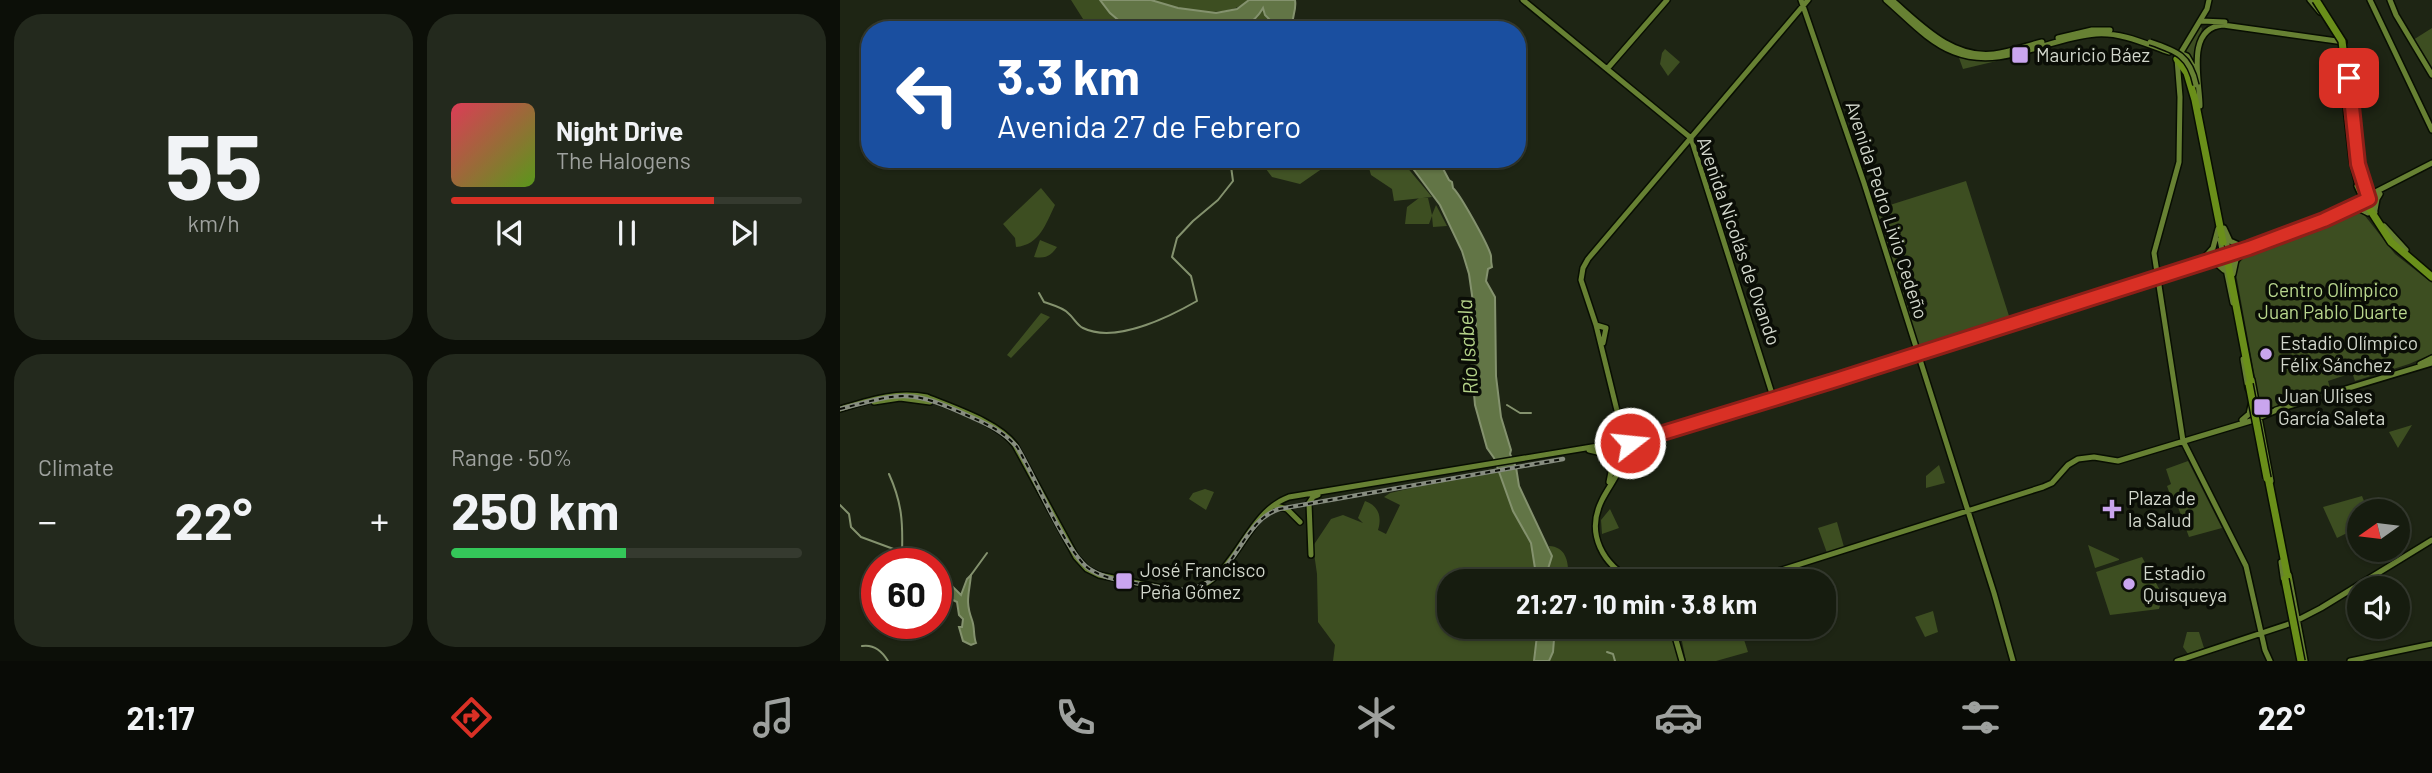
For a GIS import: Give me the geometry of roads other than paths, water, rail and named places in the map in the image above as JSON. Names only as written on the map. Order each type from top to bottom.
[{"type":"highway","points":[[2314,0],[2340,42],[2353,160],[2360,184]]},
{"type":"highway","points":[[2179,56],[2198,103],[2224,242],[2207,158],[2198,103]]},
{"type":"highway","points":[[2346,82],[2347,94]]},
{"type":"highway","points":[[2369,206],[2394,242],[2432,275]]},
{"type":"highway","points":[[2227,264],[2301,659]]},
{"type":"main road","name":"Avenida Nicolás de Ovando","points":[[1523,0],[1691,138],[1774,398]]},
{"type":"main road","points":[[1607,69],[1667,0]]},
{"type":"main road","points":[[1612,481],[1623,464],[1625,435],[1596,325],[1581,280],[1583,268],[1802,3],[1808,0]]},
{"type":"main road","points":[[1886,0],[1936,43],[1968,56],[2002,56],[2092,30],[2115,31],[2166,47],[2183,57],[2192,68],[2198,103]]},
{"type":"main road","points":[[1892,0],[1940,40],[1965,52],[1993,54],[2048,43]]},
{"type":"main road","points":[[2210,0],[2201,21],[2179,56],[2179,162],[2155,244],[2156,276],[2182,440],[2246,566],[2261,634],[2270,661]]},
{"type":"main road","points":[[2314,0],[2341,41],[2350,124]]},
{"type":"main road","points":[[2370,0],[2432,131]]},
{"type":"main road","points":[[2390,0],[2432,75]]},
{"type":"main road","name":"Avenida Pedro Livio Cedeño","points":[[1802,3],[1840,110],[1968,510],[2013,661]]},
{"type":"main road","points":[[2201,21],[2218,21],[2341,41]]},
{"type":"main road","points":[[2194,78],[2202,38],[2211,27],[2223,25],[2341,41]]},
{"type":"main road","points":[[2149,43],[2178,57],[2194,78]]},
{"type":"main road","points":[[2179,56],[2187,56],[2192,62],[2198,103]]},
{"type":"main road","points":[[2207,158],[2235,305]]},
{"type":"main road","points":[[2347,208],[2363,210],[2381,192],[2432,165]]},
{"type":"main road","points":[[2360,184],[2381,192]]},
{"type":"main road","points":[[2360,184],[2369,206],[2393,247],[2421,267]]},
{"type":"main road","points":[[2347,208],[2360,184]]},
{"type":"main road","points":[[1672,429],[2248,247],[2347,208],[2375,204],[2381,192]]},
{"type":"main road","points":[[2202,261],[2214,248],[2221,229],[2217,198]]},
{"type":"main road","points":[[2221,229],[2233,244],[2248,247]]},
{"type":"main road","points":[[2230,275],[2236,260],[2248,247]]},
{"type":"main road","points":[[2202,261],[2216,263],[2230,275]]},
{"type":"main road","points":[[2245,358],[2270,494]]},
{"type":"main road","points":[[1784,569],[2031,490],[2050,482],[2067,464],[2081,456],[2091,455],[2115,460],[2408,370],[2432,360]]},
{"type":"main road","points":[[1625,435],[1645,437],[1836,379]]},
{"type":"main road","points":[[840,410],[884,396],[917,395],[944,404],[999,430],[1012,440],[1022,455],[1080,562],[1099,575],[1181,593],[1194,590],[1218,575],[1264,512],[1279,501],[1411,478]]},
{"type":"main road","points":[[840,410],[887,399],[909,398],[940,406],[997,432],[1006,438],[1017,452],[1075,560],[1090,573],[1105,579],[1181,595],[1195,592],[1217,580],[1264,516],[1276,506],[1318,495],[1411,478],[1615,445]]},
{"type":"main road","points":[[2244,421],[2254,402]]},
{"type":"main road","points":[[2254,402],[2262,411],[2274,411]]},
{"type":"main road","points":[[2260,433],[2263,420],[2274,411]]},
{"type":"main road","points":[[1612,481],[1642,455],[1645,437],[1639,423],[1619,412]]},
{"type":"main road","points":[[2244,421],[2260,433]]},
{"type":"main road","points":[[1615,445],[1608,439],[1608,430],[1614,427],[1640,446],[1641,455],[1630,459],[1624,451]]},
{"type":"main road","points":[[1622,459],[1614,463],[1607,459],[1606,451],[1625,435]]},
{"type":"main road","points":[[1551,454],[1615,445]]},
{"type":"main road","points":[[1589,450],[1602,453],[1612,481]]},
{"type":"main road","points":[[1616,569],[1596,543],[1594,533],[1597,511],[1624,451]]},
{"type":"main road","points":[[1562,454],[1570,456]]},
{"type":"main road","points":[[1311,555],[1309,503],[1318,495]]},
{"type":"main road","points":[[1276,506],[1287,509],[1300,522]]},
{"type":"main road","points":[[2177,661],[2294,623],[2432,541]]},
{"type":"main road","points":[[2283,561],[2301,659]]},
{"type":"main road","points":[[2183,661],[2261,634]]},
{"type":"main road","points":[[1677,639],[1683,661]]},
{"type":"main road","points":[[2350,661],[2432,645]]},
{"type":"main road","points":[[2359,661],[2432,645]]},
{"type":"waterway","points":[[1039,293],[1044,302],[1063,309],[1081,327],[1110,333],[1157,321],[1197,301],[1191,276],[1172,257],[1177,238],[1218,200],[1233,181],[1231,168]]},
{"type":"waterway","points":[[1507,405],[1520,413],[1531,413]]},
{"type":"waterway","points":[[889,474],[901,513],[902,548]]},
{"type":"waterway","points":[[840,505],[849,514],[851,527],[861,537],[891,548]]},
{"type":"waterway","points":[[971,575],[987,553]]},
{"type":"waterway","points":[[862,646],[877,649],[888,661]]},
{"type":"waterway","points":[[1607,652],[1613,654],[1615,661]]},
{"type":"railway","points":[[840,409],[879,399],[907,396],[934,402],[990,426],[1017,447],[1061,532],[1081,562],[1105,577],[1177,590],[1200,586],[1214,578],[1259,522],[1279,509],[1563,459]]},
{"type":"place","name":"Mauricio Báez","points":[[2020,55]]},
{"type":"place","name":"Estadio Olímpico Félix Sánchez","points":[[2266,354]]},
{"type":"place","name":"Juan Ulises García Saleta","points":[[2262,407]]},
{"type":"place","name":"Plaza de la Salud","points":[[2112,509]]},
{"type":"place","name":"José Francisco Peña Gómez","points":[[1124,581]]},
{"type":"place","name":"Estadio Quisqueya","points":[[2129,584]]},
{"type":"park label","name":"Centro Olímpico Juan Pablo Duarte","points":[[2333,301]]},
{"type":"water label","name":"Río Isabela","points":[[1468,347]]}]
